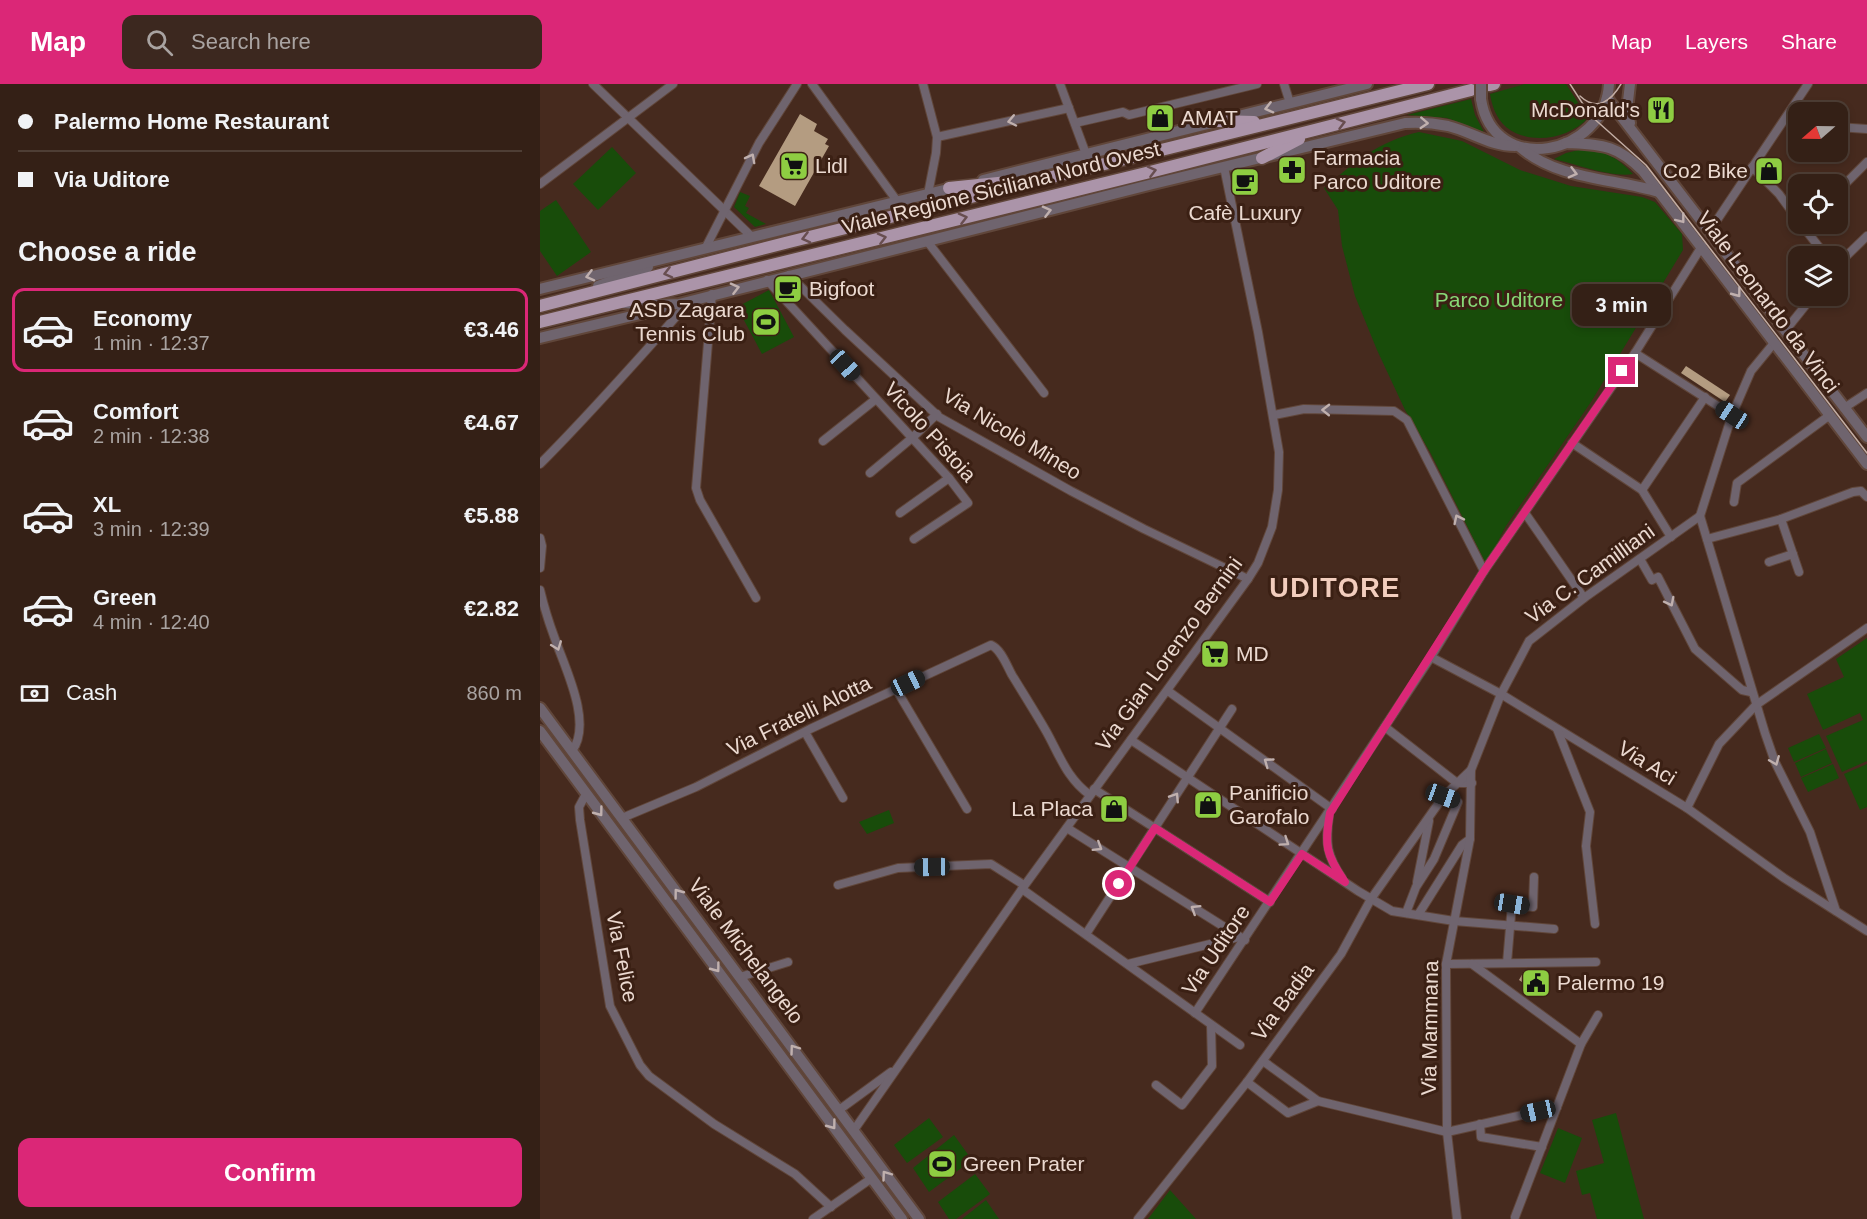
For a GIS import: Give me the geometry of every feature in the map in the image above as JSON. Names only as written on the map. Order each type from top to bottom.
[{"type":"main road","name":"Viale Regione Siciliana Nord Ovest","points":[[540,306],[1428,84]]},
{"type":"main road","name":"Viale Regione Siciliana Nord Ovest","points":[[540,322],[1483,88]]},
{"type":"main road","points":[[1218,121],[1271,123]]},
{"type":"main road","points":[[1262,158],[1316,130]]},
{"type":"main road","points":[[949,188],[1066,174]]},
{"type":"street","points":[[594,84],[751,236]]},
{"type":"street","points":[[540,184],[673,84]]},
{"type":"street","points":[[706,247],[759,143],[797,84]]},
{"type":"street","points":[[812,84],[897,201]]},
{"type":"street","points":[[923,84],[937,137],[928,194]]},
{"type":"street","points":[[1060,84],[1086,154]]},
{"type":"street","points":[[1075,123],[1123,112],[1129,115],[1257,84]]},
{"type":"street","points":[[1284,84],[1290,103]]},
{"type":"street","name":"Viale Regione Siciliana Nord Ovest","points":[[540,288],[1367,84]]},
{"type":"street","points":[[1609,84],[1609,100]]},
{"type":"street","points":[[540,338],[1391,127],[1419,122],[1447,126],[1501,146],[1547,149],[1566,143],[1593,124],[1609,100],[1629,84]]},
{"type":"street","points":[[1629,84],[1627,110],[1634,132]]},
{"type":"street","points":[[1797,102],[1808,84]]},
{"type":"street","points":[[1483,88],[1486,117],[1494,129],[1532,157],[1555,168],[1660,192]]},
{"type":"street","name":"Viale Leonardo da Vinci","points":[[1609,100],[1867,437]]},
{"type":"street","points":[[937,137],[1069,108]]},
{"type":"street","points":[[1709,232],[1788,115]]},
{"type":"street","points":[[1848,128],[1867,129]]},
{"type":"street","name":"Viale Leonardo da Vinci","points":[[1566,143],[1605,146],[1623,153],[1642,171],[1702,246],[1867,464]]},
{"type":"street","points":[[1848,182],[1867,162]]},
{"type":"street","name":"Via Gian Lorenzo Bernini","points":[[854,1130],[1023,887],[1248,579],[1258,563],[1272,527],[1278,490],[1279,452],[1274,415],[1224,167]]},
{"type":"street","points":[[1752,167],[1788,205]]},
{"type":"street","points":[[1848,254],[1867,236]]},
{"type":"street","points":[[927,241],[1044,393]]},
{"type":"street","name":"Via Uditore","points":[[1196,1013],[1242,938],[1270,902],[1331,811],[1484,571],[1635,353],[1702,246]]},
{"type":"street","points":[[826,266],[846,247]]},
{"type":"street","points":[[566,299],[687,251]]},
{"type":"street","name":"Via Nicolò Mineo","points":[[789,275],[937,414],[1035,472],[1144,529],[1248,579]]},
{"type":"street","name":"Vicolo Pistoia","points":[[767,280],[949,478],[968,503],[914,539]]},
{"type":"street","points":[[712,294],[696,488],[700,500],[756,598]]},
{"type":"street","points":[[540,464],[574,431],[594,404],[691,300]]},
{"type":"street","points":[[615,302],[679,304]]},
{"type":"street","points":[[1785,331],[1805,306]]},
{"type":"street","points":[[1774,343],[1751,371],[1732,415],[1700,516],[1751,692],[1775,762],[1810,832],[1837,912]]},
{"type":"street","points":[[1635,353],[1732,415]]},
{"type":"street","points":[[1844,408],[1867,393]]},
{"type":"street","points":[[1642,490],[1705,397]]},
{"type":"street","points":[[823,441],[876,399]]},
{"type":"street","points":[[1274,415],[1305,409],[1394,411],[1407,420],[1484,571]]},
{"type":"street","points":[[870,473],[937,414]]},
{"type":"street","points":[[1734,502],[1737,483],[1830,415]]},
{"type":"street","points":[[1572,443],[1642,490],[1671,537]]},
{"type":"street","points":[[900,513],[949,478]]},
{"type":"street","points":[[1707,539],[1781,519],[1853,492],[1861,491],[1867,497]]},
{"type":"street","points":[[1524,513],[1584,598]]},
{"type":"street","name":"Via C. Camilliani","points":[[1471,770],[1501,694],[1529,641],[1584,598],[1700,516]]},
{"type":"street","points":[[1781,519],[1799,572]]},
{"type":"street","points":[[540,538],[542,546],[540,568]]},
{"type":"street","points":[[1769,562],[1793,554]]},
{"type":"street","points":[[1640,559],[1652,580],[1658,577],[1695,649],[1742,690],[1751,692]]},
{"type":"street","points":[[540,590],[555,641],[573,687],[578,737],[572,751]]},
{"type":"street","points":[[1687,808],[1719,744],[1756,705],[1867,628]]},
{"type":"street","name":"Via Fratelli Alotta","points":[[622,818],[696,787],[805,732],[988,646],[995,647],[1047,733],[1061,763],[1082,790],[1092,792]]},
{"type":"street","name":"Via Aci","points":[[1431,657],[1501,694],[1687,808],[1784,878],[1867,932]]},
{"type":"street","points":[[896,689],[967,809]]},
{"type":"street","points":[[1168,690],[1331,811],[1326,837],[1331,862],[1345,882]]},
{"type":"street","name":"Viale Michelangelo","points":[[540,708],[919,1219]]},
{"type":"street","points":[[1086,934],[1232,709]]},
{"type":"street","points":[[1385,727],[1457,783],[1472,783]]},
{"type":"street","points":[[1557,728],[1590,812],[1586,846],[1595,924]]},
{"type":"street","name":"Viale Michelangelo","points":[[540,731],[902,1219]]},
{"type":"street","points":[[805,732],[843,798]]},
{"type":"street","points":[[1131,740],[1392,911],[1454,921],[1554,929]]},
{"type":"street","name":"Via Badia","points":[[1138,1219],[1247,1082],[1341,954],[1371,899],[1443,796],[1471,770]]},
{"type":"street","name":"Via Mammana","points":[[1456,1219],[1447,1132],[1446,964],[1470,839],[1471,770]]},
{"type":"street","points":[[1092,792],[1155,828],[1270,902]]},
{"type":"street","name":"Via Felice","points":[[586,794],[579,807],[580,820],[610,1006],[640,1065],[649,1076],[671,1094],[721,1129],[795,1174],[831,1207]]},
{"type":"street","points":[[1443,796],[1471,804]]},
{"type":"street","points":[[1416,887],[1434,859],[1458,802]]},
{"type":"street","points":[[1406,913],[1416,887],[1429,816]]},
{"type":"street","points":[[1067,828],[1242,938]]},
{"type":"street","points":[[1418,915],[1462,845],[1470,839]]},
{"type":"street","points":[[838,885],[898,868],[991,864],[1240,1046]]},
{"type":"street","points":[[1507,963],[1512,904],[1533,907],[1534,877]]},
{"type":"street","points":[[1128,964],[1242,938]]},
{"type":"street","points":[[729,986],[740,976],[788,962]]},
{"type":"street","points":[[1446,964],[1596,962]]},
{"type":"street","points":[[1472,964],[1581,1044]]},
{"type":"street","points":[[1515,1217],[1581,1044],[1598,1015]]},
{"type":"street","points":[[1156,1085],[1182,1105],[1212,1066],[1211,1025]]},
{"type":"street","points":[[1263,1061],[1318,1101],[1447,1132],[1557,1107]]},
{"type":"street","name":"Via Gian Lorenzo Bernini","points":[[839,1110],[898,1068]]},
{"type":"street","points":[[1247,1082],[1288,1113],[1318,1101]]},
{"type":"street","points":[[1480,1125],[1481,1137],[1542,1147]]},
{"type":"street","points":[[813,1219],[872,1178]]},
{"type":"green space","points":[[1525,84],[1566,84],[1588,118],[1570,131],[1548,138],[1526,137],[1515,133],[1500,120],[1493,107],[1490,94]]},
{"type":"green space","points":[[1471,99],[1475,115],[1484,132],[1447,118],[1407,115]]},
{"type":"green space","name":"Parco Uditore","points":[[1419,132],[1462,141],[1520,170],[1571,186],[1642,197],[1655,202],[1682,234],[1683,250],[1591,402],[1506,526],[1486,564],[1430,452],[1405,410],[1377,350],[1355,296],[1342,246],[1338,210],[1324,188],[1357,161],[1380,147]]},
{"type":"green space","points":[[612,147],[636,173],[598,210],[573,184]]},
{"type":"green space","points":[[1583,149],[1611,156],[1633,174],[1615,174],[1554,159]]},
{"type":"green space","points":[[740,192],[750,196],[745,206],[749,208],[746,213],[766,224],[755,227],[734,207]]},
{"type":"green space","points":[[556,200],[591,252],[557,276],[540,251],[540,211]]},
{"type":"green space","name":"ASD Zagara Tennis Club","points":[[769,290],[794,337],[762,354],[737,307]]},
{"type":"green space","points":[[1867,638],[1867,761],[1842,772],[1826,736],[1863,720],[1860,713],[1823,730],[1807,694],[1844,677],[1836,659]]},
{"type":"green space","points":[[1819,734],[1826,748],[1794,762],[1788,748]]},
{"type":"green space","points":[[1826,749],[1832,763],[1801,777],[1795,763]]},
{"type":"green space","points":[[1833,764],[1839,778],[1808,792],[1801,778]]},
{"type":"green space","points":[[1867,764],[1867,807],[1860,810],[1844,774]]},
{"type":"green space","points":[[889,810],[894,823],[867,834],[859,822]]},
{"type":"green space","points":[[1616,1113],[1644,1219],[1597,1219],[1590,1193],[1582,1195],[1576,1171],[1604,1163],[1592,1120]]},
{"type":"green space","name":"Green Prater","points":[[929,1118],[943,1137],[907,1163],[894,1145]]},
{"type":"green space","points":[[1558,1128],[1582,1138],[1565,1183],[1540,1173]]},
{"type":"green space","name":"Green Prater","points":[[954,1135],[972,1160],[929,1192],[913,1168]]},
{"type":"green space","name":"Green Prater","points":[[975,1174],[990,1194],[956,1219],[949,1219],[938,1202]]},
{"type":"green space","points":[[1170,1190],[1196,1219],[1148,1219]]},
{"type":"green space","name":"Green Prater","points":[[986,1200],[999,1219],[962,1219]]},
{"type":"building","name":"Lidl","points":[[800,114],[817,124],[814,131],[828,139],[825,144],[829,146],[795,206],[759,186]]},
{"type":"building","points":[[1686,366],[1730,395],[1725,402],[1681,373]]},
{"type":"building","name":"Palermo 19","points":[[1533,970],[1549,981],[1540,994],[1519,980],[1524,971]]},
{"type":"tram line","points":[[1570,84],[1590,115],[1646,165],[1867,453]]},
{"type":"tram line","points":[[1580,96],[1586,101],[1598,104],[1613,95],[1621,84]]},
{"type":"place","name":"McDonald's","points":[[1661,110]]},
{"type":"place","name":"AMAT","points":[[1160,118]]},
{"type":"place","name":"Lidl","points":[[794,166]]},
{"type":"place","name":"Farmacia Parco Uditore","points":[[1292,170]]},
{"type":"place","name":"Co2 Bike","points":[[1769,171]]},
{"type":"place","name":"Cafè Luxury","points":[[1245,182]]},
{"type":"place","name":"Bigfoot","points":[[788,289]]},
{"type":"place","name":"ASD Zagara Tennis Club","points":[[766,322]]},
{"type":"place","name":"MD","points":[[1215,654]]},
{"type":"place","name":"Panificio Garofalo","points":[[1208,805]]},
{"type":"place","name":"La Placa","points":[[1114,809]]},
{"type":"place","name":"Palermo 19","points":[[1536,983]]},
{"type":"place","name":"Green Prater","points":[[942,1164]]},
{"type":"district","name":"UDITORE","points":[[1335,588]]},
{"type":"route","points":[[1119,884],[1155,828],[1270,902],[1302,854],[1345,882],[1331,862],[1326,837],[1330,813],[1484,571],[1622,371]]}]
